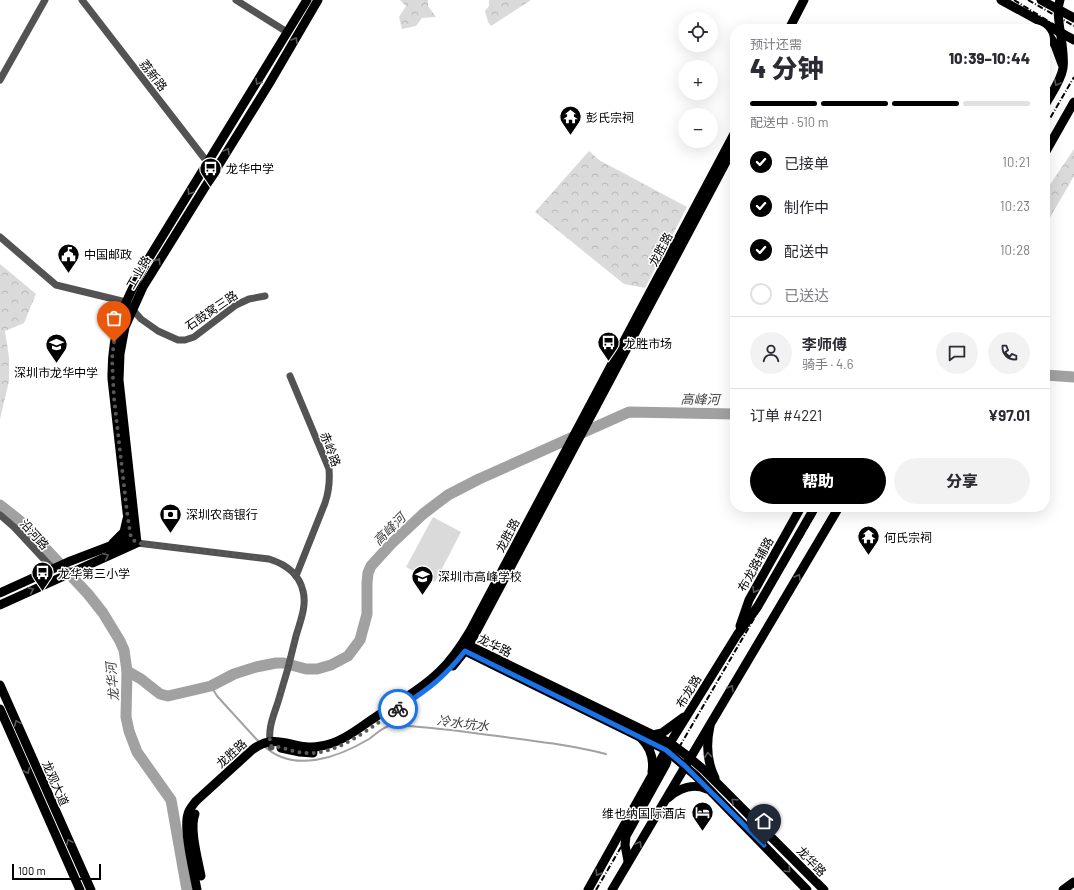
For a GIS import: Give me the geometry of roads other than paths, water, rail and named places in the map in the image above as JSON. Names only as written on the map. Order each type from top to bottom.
[{"type":"main road","name":"工业路","points":[[134,540],[127,512],[114,398],[112,359],[118,325],[134,282],[208,163],[306,0]]},
{"type":"main road","name":"工业路","points":[[134,540],[119,380],[122,341],[132,309],[143,287],[269,84],[318,0]]},
{"type":"main road","points":[[792,24],[804,0]]},
{"type":"main road","points":[[792,24],[811,0]]},
{"type":"main road","points":[[1001,0],[1042,24]]},
{"type":"main road","points":[[1041,0],[1074,18]]},
{"type":"main road","points":[[1050,96],[1063,69],[1064,49],[1059,10],[1060,0]]},
{"type":"main road","points":[[1036,21],[1039,24]]},
{"type":"main road","points":[[1050,28],[1074,40]]},
{"type":"main road","points":[[1050,37],[1055,45],[1063,69]]},
{"type":"main road","points":[[1050,144],[1074,102]]},
{"type":"main road","name":"龙胜路","points":[[465,647],[569,444],[730,141]]},
{"type":"main road","name":"龙胜路","points":[[197,890],[186,820],[196,801],[265,745],[313,748],[327,745],[342,739],[422,686],[440,672],[465,647],[587,425],[730,154]]},
{"type":"main road","points":[[107,546],[118,539],[124,532],[127,521],[127,512]]},
{"type":"main road","name":"布龙路辅路","points":[[737,635],[749,600],[799,512]]},
{"type":"main road","name":"布龙路","points":[[588,890],[688,714],[737,635],[758,606],[812,512]]},
{"type":"main road","points":[[612,890],[836,512]]},
{"type":"main road","points":[[0,593],[107,546],[134,540]]},
{"type":"main road","points":[[0,605],[134,540]]},
{"type":"main road","name":"龙华路","points":[[465,647],[637,735],[690,757],[824,890]]},
{"type":"main road","name":"龙华路","points":[[465,647],[653,735],[808,890]]},
{"type":"main road","name":"龙观大道","points":[[0,686],[91,890]]},
{"type":"main road","name":"龙观大道","points":[[0,709],[80,890]]},
{"type":"main road","points":[[653,735],[662,733],[688,714]]},
{"type":"main road","points":[[711,721],[708,738],[708,758],[712,771],[720,786]]},
{"type":"main road","points":[[637,735],[645,743],[651,753],[653,763],[651,778]]},
{"type":"main road","name":"龙胜路","points":[[203,890],[193,829],[193,818],[195,813],[201,804],[265,745]]},
{"type":"main road","points":[[628,862],[625,845],[626,836],[666,764],[668,749]]},
{"type":"main road","points":[[665,801],[676,792],[691,786],[700,787],[711,792]]},
{"type":"main road","points":[[611,850],[625,845]]},
{"type":"main road","points":[[1063,890],[1074,882]]},
{"type":"street","points":[[0,80],[45,0]]},
{"type":"street","name":"荔新路","points":[[82,0],[208,163]]},
{"type":"street","points":[[236,0],[287,32]]},
{"type":"street","points":[[0,237],[56,285],[126,302],[132,309]]},
{"type":"street","name":"石鼓窝三路","points":[[132,309],[138,316],[158,331],[181,341],[194,336],[243,301],[265,296]]},
{"type":"street","name":"赤岭路","points":[[290,376],[329,469],[330,479],[327,497],[296,576]]},
{"type":"street","name":"沿河路","points":[[0,515],[14,527],[54,569]]},
{"type":"street","points":[[134,540],[269,559],[281,563],[290,569],[296,576],[304,592],[303,610],[288,668],[265,745]]},
{"type":"waterway","name":"高峰河","points":[[1050,375],[1074,377]]},
{"type":"waterway","name":"高峰河","points":[[127,671],[141,679],[160,694],[168,696],[211,686],[234,674],[276,663],[284,663],[306,669],[317,669],[331,665],[348,656],[360,640],[367,614],[367,583],[368,573],[371,566],[391,544],[423,514],[448,495],[479,479],[629,412],[730,414]]},
{"type":"waterway","name":"龙华河","points":[[0,505],[19,520],[88,594],[103,613],[120,641],[124,650],[127,671],[126,717],[129,731],[137,752],[171,800],[187,890]]},
{"type":"waterway","name":"冷水坑水","points":[[211,686],[217,696],[259,742]]},
{"type":"waterway","name":"冷水坑水","points":[[264,746],[276,754],[289,759],[302,761],[316,760],[331,757],[344,752],[369,739],[385,727],[394,725],[570,746],[606,754]]},
{"type":"railway","points":[[1014,0],[1074,37]]},
{"type":"railway","points":[[1028,0],[1074,26]]},
{"type":"railway","points":[[1050,118],[1074,77]]},
{"type":"railway","points":[[596,890],[816,512]]},
{"type":"place","name":"彭氏宗祠","points":[[570,136]]},
{"type":"place","name":"龙华中学","points":[[211,188]]},
{"type":"place","name":"中国邮政","points":[[69,274]]},
{"type":"place","name":"龙胜市场","points":[[609,362]]},
{"type":"place","name":"深圳市龙华中学","points":[[56,364]]},
{"type":"place","name":"深圳农商银行","points":[[171,534]]},
{"type":"place","name":"何氏宗祠","points":[[868,556]]},
{"type":"place","name":"龙华第三小学","points":[[43,592]]},
{"type":"place","name":"深圳市高峰学校","points":[[423,596]]},
{"type":"place","name":"维也纳国际酒店","points":[[702,832]]}]
